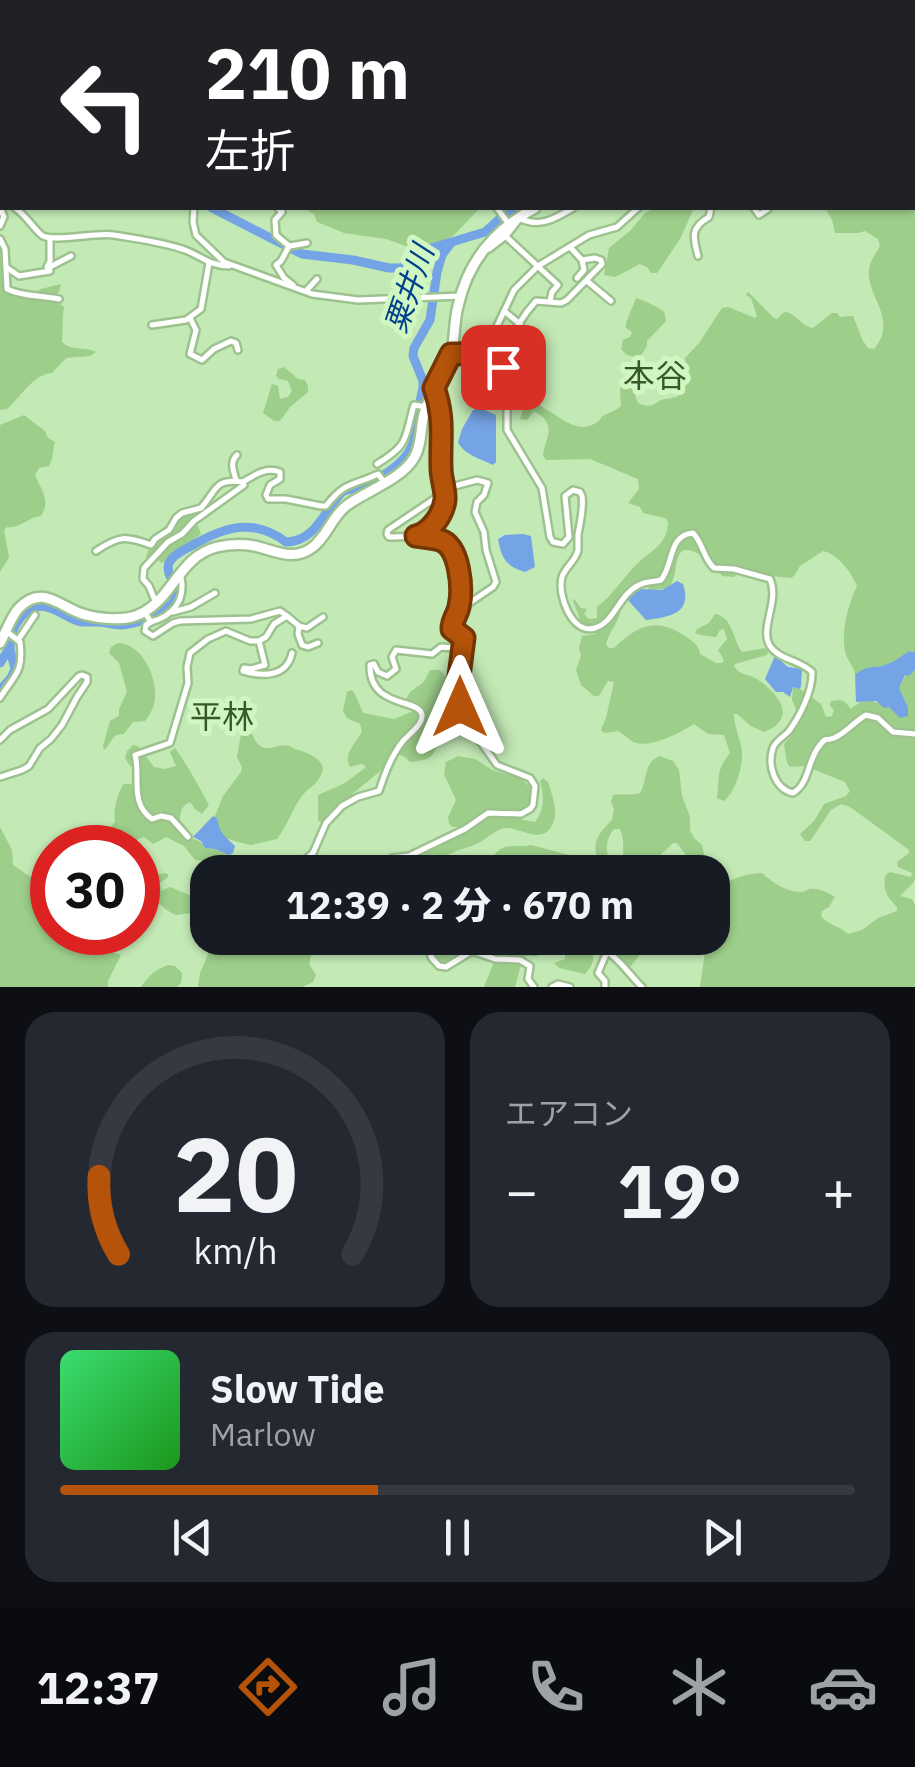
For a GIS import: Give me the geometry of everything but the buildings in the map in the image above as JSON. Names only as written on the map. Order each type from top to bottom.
[{"type":"main road","points":[[0,643],[13,635],[16,611],[29,600],[54,600],[94,616],[148,618],[178,574],[197,556],[218,546],[250,546],[290,556],[310,550],[338,512],[382,478],[409,465],[416,454],[421,406],[451,354],[460,296],[483,249],[508,223],[531,210]]},
{"type":"street","points":[[19,210],[38,232],[50,237],[117,236],[184,250],[207,262],[232,266]]},
{"type":"street","points":[[194,210],[194,229],[224,262],[306,292],[339,299],[460,296]]},
{"type":"street","points":[[280,210],[275,220],[276,234],[288,247],[307,243]]},
{"type":"street","points":[[498,210],[538,266],[558,285],[550,300]]},
{"type":"street","points":[[508,223],[554,220],[570,210]]},
{"type":"street","points":[[509,386],[490,340],[514,290],[538,266],[589,235],[617,228],[636,210]]},
{"type":"street","points":[[698,256],[693,233],[709,217],[711,210]]},
{"type":"street","points":[[6,267],[19,276],[50,271],[50,237]]},
{"type":"street","points":[[0,239],[7,289],[59,299]]},
{"type":"street","points":[[152,325],[190,318],[202,309],[207,247]]},
{"type":"street","points":[[266,272],[282,260],[288,247]]},
{"type":"street","points":[[570,247],[582,260],[584,270],[577,278]]},
{"type":"street","points":[[48,268],[71,256]]},
{"type":"street","points":[[582,260],[595,258],[602,262],[567,300],[536,300],[520,324],[508,354],[507,430],[542,488],[553,542],[563,544],[568,537],[565,496],[573,490],[582,496],[578,553],[560,584],[565,608],[582,627],[596,627],[639,584],[662,580],[675,544],[686,533],[693,532],[714,568],[734,569],[770,580],[774,592],[767,636],[771,647],[809,668],[813,677],[792,725],[772,751],[779,786],[793,793],[800,788],[821,743],[839,736],[866,715],[878,718],[893,732],[915,734]]},
{"type":"street","points":[[276,265],[294,288]]},
{"type":"street","points":[[306,292],[318,279]]},
{"type":"street","points":[[587,281],[611,301]]},
{"type":"street","points":[[25,294],[38,286]]},
{"type":"street","points":[[504,312],[520,324]]},
{"type":"street","points":[[190,318],[196,330],[190,348],[193,357],[202,360],[231,341],[238,350]]},
{"type":"street","points":[[451,354],[517,355]]},
{"type":"street","points":[[416,536],[436,522],[445,498],[441,473],[442,411],[434,388]]},
{"type":"street","points":[[378,464],[405,442],[412,409],[421,406]]},
{"type":"street","points":[[156,605],[143,580],[144,568],[168,542],[244,485],[232,465],[237,456]]},
{"type":"street","points":[[96,551],[120,538],[134,538],[151,545],[178,516],[205,504],[216,486],[240,482],[260,471],[280,472],[280,480],[268,488],[268,498],[324,506],[340,489],[354,482],[382,478]]},
{"type":"street","points":[[452,622],[462,608],[496,582],[475,512],[488,482],[477,480],[443,491],[386,534],[444,540],[460,573],[462,608]]},
{"type":"street","points":[[170,613],[182,594],[178,574]]},
{"type":"street","points":[[215,593],[192,607],[148,618],[147,633],[154,636],[180,621],[250,619],[280,611],[307,628],[323,616]]},
{"type":"street","points":[[411,855],[488,814],[522,814],[533,804],[535,786],[530,778],[497,764],[467,725],[460,707],[458,684],[464,638],[452,629],[452,622],[461,594]]},
{"type":"street","points":[[0,698],[19,671],[21,652],[13,635],[35,616]]},
{"type":"street","points":[[188,837],[171,818],[152,819],[144,813],[135,785],[135,754],[170,743],[188,682],[190,652],[226,631],[259,641],[287,616]]},
{"type":"street","points":[[299,626],[302,645],[308,648],[318,643]]},
{"type":"street","points":[[259,641],[265,665],[252,670],[244,668],[244,672],[262,676],[278,672],[290,662],[292,653]]},
{"type":"street","points":[[311,855],[326,823],[342,806],[379,791],[387,766],[422,716],[414,706],[383,696],[371,677],[370,665],[374,664],[378,672],[387,676],[396,669],[392,656],[396,650],[429,654],[440,647],[457,650],[460,660]]},
{"type":"street","points":[[0,740],[48,709],[78,676],[88,678],[62,725],[29,766],[0,777]]},
{"type":"street","points":[[605,987],[598,972],[607,952],[642,987]]},
{"type":"street","points":[[431,955],[439,966],[446,967],[464,955]]},
{"type":"street","points":[[485,955],[520,960],[530,966],[528,979],[534,987]]},
{"type":"street","points":[[552,987],[570,987]]},
{"type":"green space","points":[[307,210],[478,210],[445,241],[414,249],[386,239],[344,233],[317,222]]},
{"type":"green space","points":[[693,210],[680,239],[657,273],[640,264],[615,277],[604,275],[609,248],[645,213]]},
{"type":"green space","points":[[826,210],[915,210],[915,652],[909,651],[890,663],[855,674],[845,651],[844,635],[857,586],[843,564],[823,551],[800,566],[791,578],[751,569],[743,569],[734,577],[722,576],[709,559],[684,550],[668,587],[648,590],[646,580],[626,588],[620,614],[606,644],[609,648],[639,629],[664,626],[693,642],[700,654],[722,663],[718,650],[727,639],[724,629],[716,637],[695,633],[715,614],[729,624],[742,652],[765,648],[768,651],[767,655],[734,666],[770,689],[779,700],[782,716],[764,732],[734,714],[742,761],[735,786],[724,801],[717,798],[720,770],[730,753],[724,735],[708,734],[694,724],[646,744],[632,741],[618,731],[604,733],[601,730],[614,682],[608,681],[599,696],[594,696],[581,685],[576,670],[582,636],[595,634],[597,629],[581,622],[574,599],[587,609],[584,614],[589,619],[597,618],[597,607],[660,544],[668,522],[628,503],[639,489],[638,479],[590,459],[546,460],[546,422],[534,411],[527,420],[520,419],[525,404],[512,405],[514,398],[533,394],[543,408],[582,427],[594,424],[621,406],[620,390],[627,381],[642,405],[676,397],[690,374],[685,358],[722,308],[757,316],[748,292],[774,318],[788,313],[813,328],[832,313],[853,316],[863,341],[874,349],[883,328],[869,279],[870,266],[880,246],[878,239],[865,231],[835,233]]},
{"type":"green space","points":[[0,245],[4,260],[2,286],[8,292],[29,296],[61,284],[59,292],[50,297],[64,307],[62,342],[96,352],[66,358],[52,373],[33,382],[7,409],[0,410]]},
{"type":"green space","points":[[636,298],[662,310],[666,321],[647,341],[639,358],[621,349],[623,340],[632,332],[626,323]]},
{"type":"green space","points":[[284,367],[305,380],[308,392],[280,421],[274,421],[263,413],[272,384],[278,386],[280,399],[292,391],[288,381],[276,376],[278,369]]},
{"type":"green space","points":[[24,415],[55,442],[49,466],[39,468],[35,475],[44,495],[44,510],[41,516],[4,530],[9,557],[0,572],[0,425]]},
{"type":"green space","points":[[202,508],[206,513],[194,525],[201,534],[164,562],[146,557],[180,518]]},
{"type":"green space","points":[[118,643],[141,655],[153,681],[155,699],[145,721],[133,722],[104,750],[110,721],[119,716],[127,692],[119,663],[109,653]]},
{"type":"green space","points":[[430,670],[440,670],[452,684],[452,703],[458,707],[460,720],[443,735],[431,756],[410,762],[399,755],[322,823],[318,820],[318,795],[345,783],[365,768],[361,764],[350,767],[348,762],[362,731],[360,724],[347,718],[343,711],[347,692],[354,692],[363,713],[394,719],[416,710],[406,700]]},
{"type":"green space","points":[[915,670],[915,876],[900,896],[912,899],[915,905],[915,987],[700,987],[705,955],[730,955],[730,881],[737,878],[762,873],[791,891],[813,889],[835,897],[821,916],[848,934],[897,911],[886,893],[885,876],[890,872],[911,877],[912,873],[898,867],[897,862],[909,850],[841,804],[831,810],[810,841],[805,841],[800,834],[824,804],[850,791],[845,782],[805,766],[790,767],[784,744],[800,719],[792,700],[793,687],[821,704],[826,717],[832,716],[834,710],[830,706],[835,700],[843,701],[851,709],[867,701],[908,707],[899,688],[906,674]]},
{"type":"green space","points":[[241,734],[252,734],[261,747],[289,746],[317,759],[323,768],[277,839],[251,845],[225,838],[215,816],[223,796],[241,772],[237,757]]},
{"type":"green space","points":[[138,746],[154,767],[165,769],[176,766],[170,752],[175,748],[209,805],[202,814],[190,802],[183,807],[180,820],[187,828],[185,839],[229,855],[191,855],[184,846],[166,837],[160,840],[160,825],[112,825],[124,784],[131,784],[137,777],[135,767],[125,758],[127,751]]},
{"type":"green space","points":[[458,756],[475,759],[492,770],[520,778],[531,788],[534,799],[520,813],[523,820],[535,822],[543,802],[543,778],[553,799],[554,822],[540,834],[501,829],[449,855],[420,855],[467,833],[464,827],[449,824],[456,800],[444,774],[446,762]]},
{"type":"green space","points":[[660,756],[673,761],[679,770],[690,830],[702,845],[704,855],[687,855],[673,843],[660,855],[624,855],[620,829],[614,829],[607,845],[608,855],[596,855],[600,834],[612,820],[613,795],[640,793],[648,767]]},
{"type":"green space","points":[[0,827],[12,850],[13,865],[30,877],[30,955],[121,955],[108,987],[0,987]]},
{"type":"green space","points":[[531,845],[569,855],[495,855],[508,846]]},
{"type":"green space","points":[[160,883],[161,891],[170,887],[190,895],[190,913],[176,915],[160,905]]},
{"type":"green space","points":[[208,955],[311,955],[309,964],[316,975],[313,982],[302,987],[198,987]]},
{"type":"green space","points":[[434,955],[462,955],[450,962],[443,965]]},
{"type":"green space","points":[[489,955],[539,955],[526,956],[522,961],[515,987],[484,987],[494,962]]},
{"type":"green space","points":[[565,955],[593,955],[585,974],[559,968],[554,963],[565,959]]},
{"type":"green space","points":[[611,955],[639,955],[631,966],[624,968]]},
{"type":"green space","points":[[169,965],[182,973],[177,987],[141,987],[153,973]]},
{"type":"water","points":[[480,408],[496,415],[493,465],[469,453],[458,442],[473,410]]},
{"type":"water","points":[[531,536],[535,567],[525,572],[506,560],[498,539]]},
{"type":"water","points":[[677,581],[683,584],[685,602],[670,615],[646,620],[627,599],[632,591],[662,590]]},
{"type":"water","points":[[909,651],[915,652],[915,670],[905,675],[899,688],[908,716],[900,718],[876,701],[856,702],[855,674],[890,663]]},
{"type":"water","points":[[775,656],[788,667],[802,669],[800,689],[793,687],[790,697],[776,692],[765,679]]},
{"type":"water","points":[[213,816],[235,846],[233,853],[205,848],[193,837]]},
{"type":"waterway","points":[[216,210],[302,254],[389,268],[400,268],[425,250],[485,232],[512,210]]},
{"type":"waterway","name":"粟井川","points":[[0,690],[15,669],[10,647],[13,632],[20,618],[32,608],[47,607],[82,622],[121,625],[149,618],[172,604],[176,597],[168,569],[180,552],[217,533],[240,527],[263,530],[286,542],[296,541],[312,531],[343,491],[373,480],[402,461],[413,443],[423,388],[414,348],[430,320],[437,272],[451,243]]},
{"type":"waterway","points":[[0,663],[9,649]]},
{"type":"district","name":"本谷","points":[[655,376]]},
{"type":"district","name":"平林","points":[[222,717]]},
{"type":"route","points":[[460,707],[458,668],[464,638],[452,629],[460,601],[460,573],[444,540],[416,536],[436,522],[445,498],[441,473],[442,411],[434,388],[451,354],[488,354],[503,367]]}]
